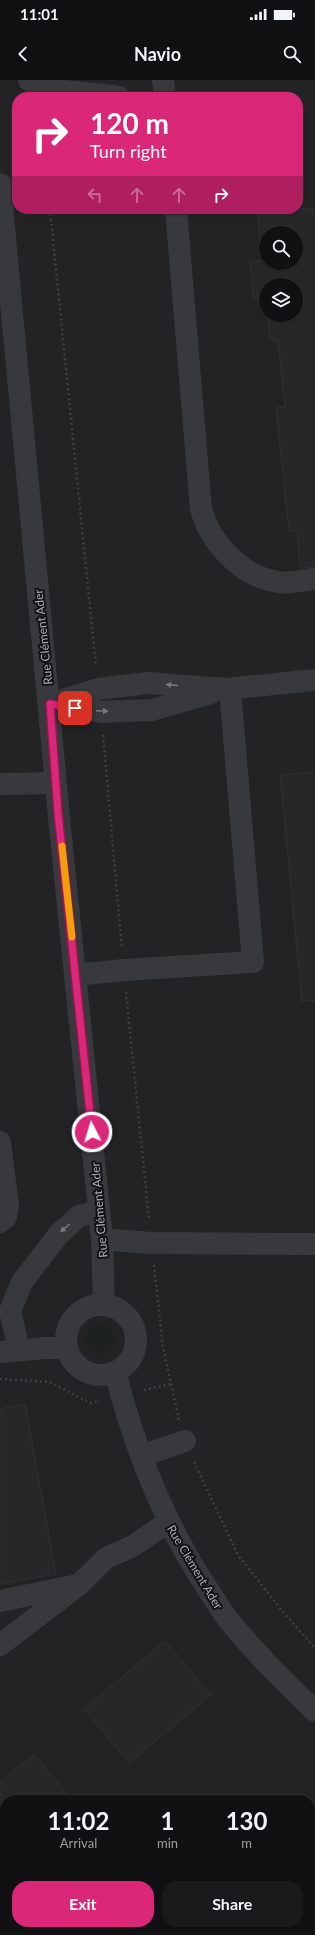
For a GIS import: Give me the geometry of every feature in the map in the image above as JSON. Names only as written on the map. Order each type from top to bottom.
[{"type":"street","points":[[29,80],[40,86],[55,90],[93,92]]},
{"type":"street","points":[[163,80],[164,92]]},
{"type":"street","name":"Rue Clément Ader","points":[[0,184],[50,704],[56,783],[102,1238],[104,1305]]},
{"type":"street","points":[[176,214],[201,509],[205,525],[213,539],[230,558],[256,575],[279,582],[315,579]]},
{"type":"street","points":[[50,704],[101,712],[152,710],[227,689],[315,680]]},
{"type":"street","points":[[76,975],[124,970],[253,962],[227,689]]},
{"type":"street","points":[[0,784],[56,783]]},
{"type":"street","points":[[0,1142],[8,1206],[6,1217],[0,1222]]},
{"type":"street","points":[[67,1348],[9,1351],[10,1311],[22,1282],[59,1234],[79,1216],[99,1211]]},
{"type":"street","points":[[102,1238],[151,1243],[315,1244]]},
{"type":"street","points":[[104,1305],[115,1308],[125,1314],[132,1323],[136,1345],[132,1356],[125,1366],[115,1372],[96,1374],[86,1371],[78,1365],[67,1348],[66,1338],[74,1317],[83,1310],[93,1306],[104,1305]]},
{"type":"street","name":"Rue Clément Ader","points":[[115,1372],[121,1396],[141,1456],[168,1522],[194,1568],[226,1617],[266,1664],[315,1711]]},
{"type":"street","points":[[141,1456],[184,1441]]},
{"type":"street","points":[[0,1645],[80,1584],[106,1558],[133,1546],[168,1522]]},
{"type":"street","points":[[0,1601],[80,1584]]},
{"type":"path","points":[[0,1379],[50,1382],[90,1403],[170,1384]]},
{"type":"shaded area","points":[[0,80],[315,80],[315,1795],[0,1795]]},
{"type":"shaded area","points":[[100,1325],[110,1329],[114,1339],[110,1349],[100,1353],[90,1349],[86,1339],[90,1329]]},
{"type":"building","points":[[303,209],[315,209],[315,567],[300,568],[297,531],[289,531],[276,408],[285,407],[278,340],[270,341],[269,322],[303,322],[303,278],[259,278],[259,297],[253,298],[250,262],[259,260],[259,270],[303,270],[303,226],[259,226],[259,229],[257,214],[303,214]]},
{"type":"building","points":[[315,772],[315,1001],[302,1001],[280,775]]},
{"type":"building","points":[[25,1404],[56,1574],[0,1584],[0,1409]]},
{"type":"building","points":[[165,1641],[211,1695],[129,1763],[84,1709]]},
{"type":"building","points":[[34,1754],[68,1795],[0,1795],[0,1782]]},
{"type":"slow traffic","points":[[62,846],[72,937]]},
{"type":"route","points":[[75,708],[50,704],[58,813],[92,1132]]}]
